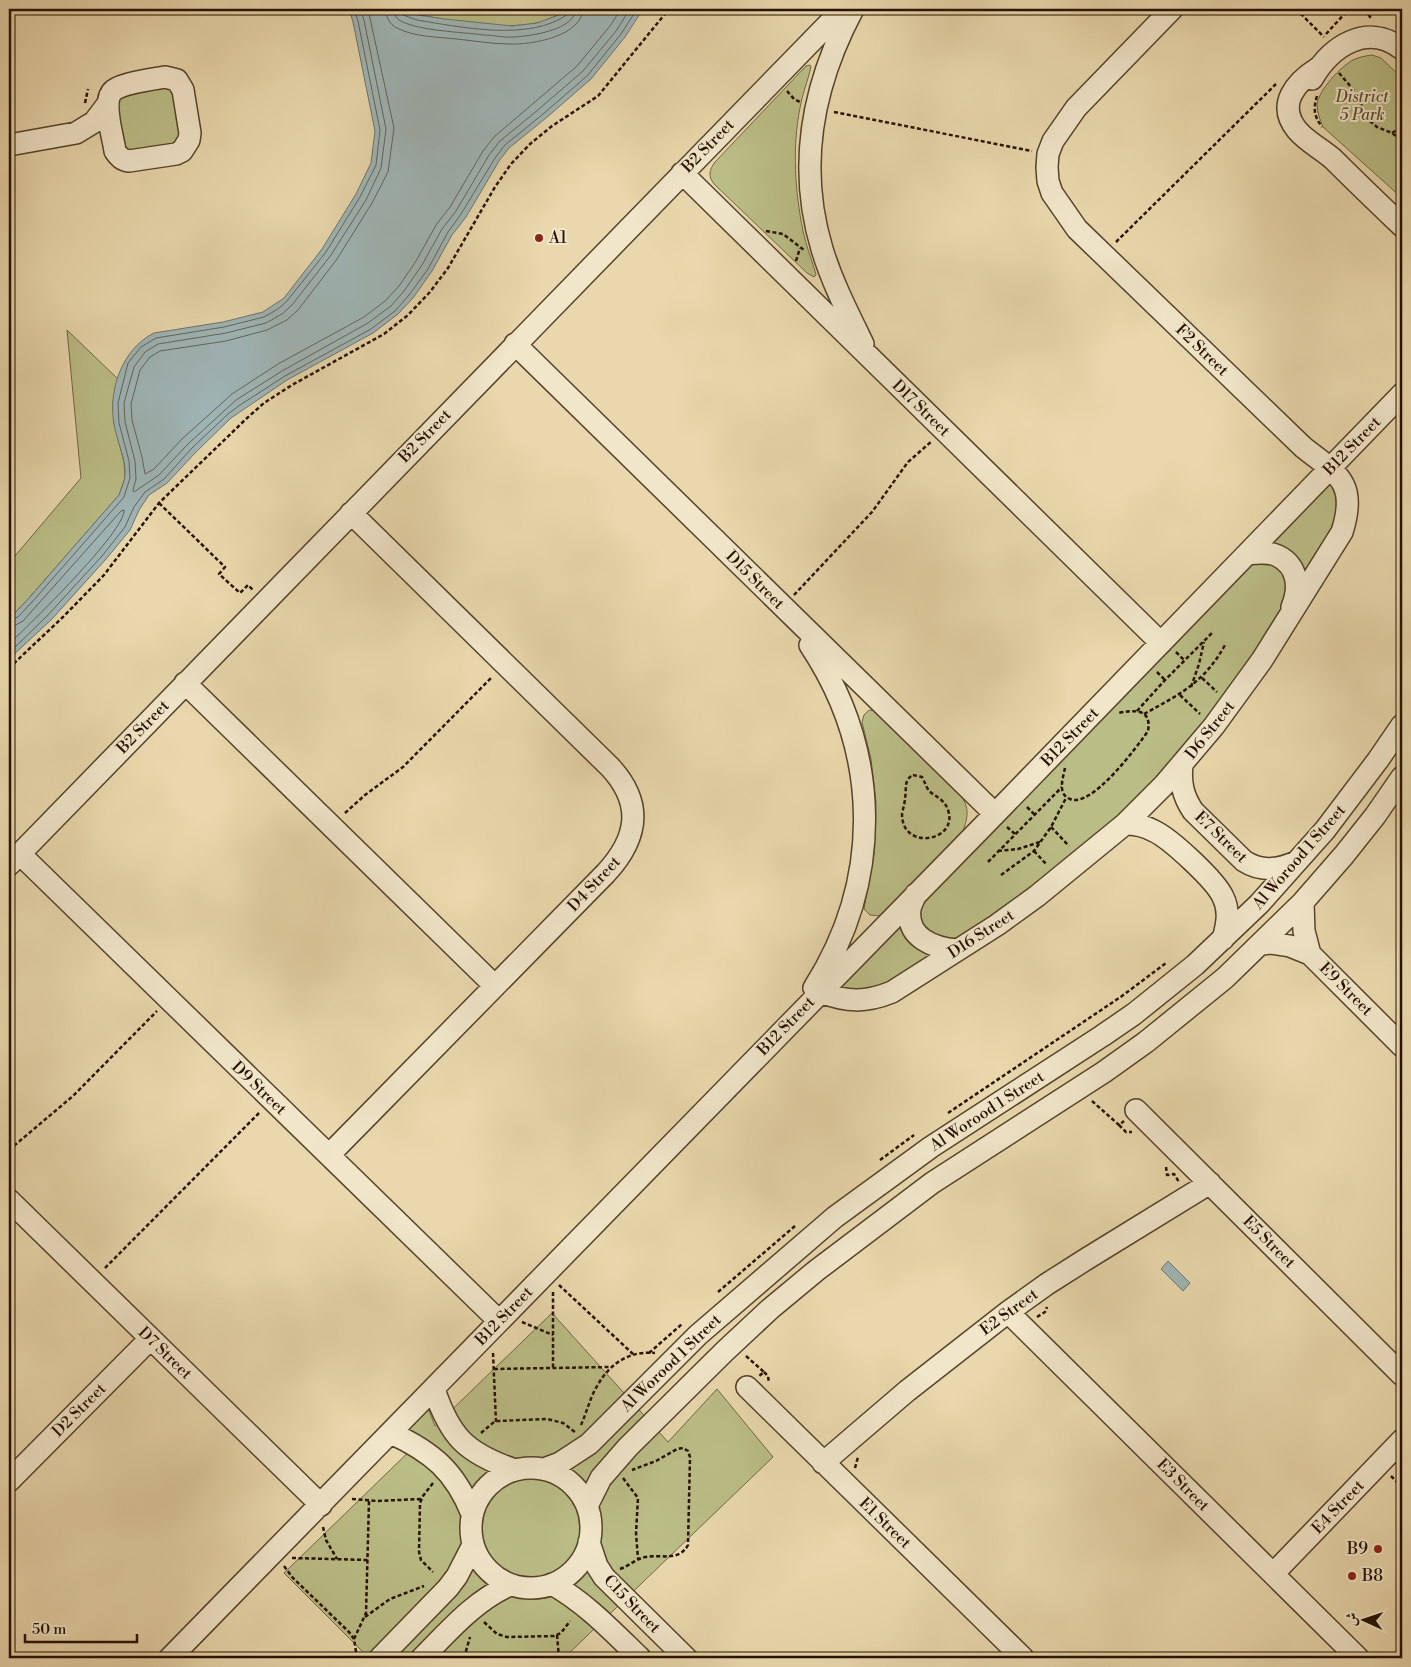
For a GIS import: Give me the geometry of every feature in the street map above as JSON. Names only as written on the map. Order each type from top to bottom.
[{"type":"street","name":"B2 Street","points":[[14,859],[843,9]]},
{"type":"street","points":[[853,9],[839,35],[827,66],[816,108],[810,158],[811,189],[822,249],[832,278],[868,355]]},
{"type":"street","name":"F2 Street","points":[[1077,229],[1052,193],[1048,181],[1047,167],[1053,141],[1076,108],[1172,9]]},
{"type":"street","points":[[1402,47],[1386,40],[1367,37],[1350,41],[1299,82],[1289,100],[1289,111],[1292,121],[1298,130],[1329,156],[1402,226]]},
{"type":"street","points":[[9,144],[76,133],[94,122],[107,105],[110,94],[120,87],[165,77],[176,80],[184,90],[190,133],[189,140],[182,151],[176,154],[129,162],[118,156],[116,151],[107,105]]},
{"type":"street","name":"F2 Street","points":[[1076,108],[1050,127],[1041,140],[1036,152],[1034,168],[1036,184],[1042,197],[1051,209],[1077,229],[1303,447],[1330,467]]},
{"type":"street","points":[[76,133],[98,138],[116,151]]},
{"type":"street","name":"D17 Street","points":[[682,173],[1166,645]]},
{"type":"street","name":"D15 Street","points":[[515,344],[999,818]]},
{"type":"street","name":"B12 Street","points":[[170,1658],[280,1558],[321,1505],[498,1322],[551,1274],[916,894],[999,818],[1166,645],[1247,554],[1402,394]]},
{"type":"street","name":"D6 Street","points":[[1124,824],[1182,765],[1238,693],[1284,626],[1342,532],[1347,519],[1345,490],[1339,476],[1330,467]]},
{"type":"street","name":"D4 Street","points":[[329,1156],[617,862],[626,848],[631,834],[633,818],[629,797],[620,778],[506,663],[351,513]]},
{"type":"street","name":"D6 Street","points":[[1247,554],[1264,553],[1277,556],[1289,564],[1296,576],[1297,590],[1284,626]]},
{"type":"street","points":[[786,610],[834,685],[847,716],[863,782],[865,816],[862,858],[854,900],[839,940],[796,1017]]},
{"type":"street","points":[[185,683],[495,986]]},
{"type":"street","name":"Al Worood 1 Street","points":[[544,1469],[560,1463],[590,1444],[672,1360],[750,1289],[857,1200],[931,1147],[1102,1036],[1165,990],[1223,939],[1259,904],[1352,795],[1402,725]]},
{"type":"street","name":"E7 Street","points":[[1182,765],[1180,778],[1182,792],[1187,802],[1193,811],[1244,861],[1252,866],[1263,869],[1285,867],[1296,862]]},
{"type":"street","name":"Al Worood 1 Street","points":[[587,1506],[600,1478],[628,1447],[725,1351],[797,1287],[932,1183],[1104,1072],[1146,1042],[1205,995],[1262,944],[1303,902],[1356,839],[1402,777]]},
{"type":"street","points":[[1124,824],[1146,827],[1164,837],[1210,879],[1224,897],[1227,925],[1223,939]]},
{"type":"street","name":"D16 Street","points":[[820,992],[836,998],[864,1001],[892,992],[1037,896],[1124,824]]},
{"type":"street","name":"D9 Street","points":[[14,859],[168,999],[498,1322]]},
{"type":"street","points":[[916,894],[910,910],[912,923],[918,935],[928,944],[940,949],[957,950]]},
{"type":"street","name":"E9 Street","points":[[1303,902],[1304,931],[1310,954]]},
{"type":"street","name":"E9 Street","points":[[1262,944],[1271,943],[1290,946],[1310,954],[1402,1046]]},
{"type":"street","name":"E5 Street","points":[[1136,1110],[1402,1375]]},
{"type":"street","name":"E2 Street","points":[[823,1463],[907,1390],[1008,1312],[1080,1263],[1210,1183]]},
{"type":"street","name":"D7 Street","points":[[9,1200],[321,1505]]},
{"type":"street","name":"E3 Street","points":[[1008,1312],[1358,1658]]},
{"type":"street","name":"D2 Street","points":[[9,1481],[150,1339]]},
{"type":"street","name":"E1 Street","points":[[747,1387],[1023,1658]]},
{"type":"street","points":[[434,1388],[443,1416],[458,1438],[482,1456],[514,1470]]},
{"type":"street","points":[[391,1433],[431,1454],[446,1469],[461,1490],[472,1514]]},
{"type":"street","name":"E4 Street","points":[[1273,1574],[1402,1440]]},
{"type":"street","points":[[524,1468],[544,1469],[562,1476],[577,1489],[587,1506],[591,1524],[589,1542],[582,1560],[576,1568],[561,1580],[552,1584],[531,1588],[510,1585],[493,1575],[481,1562],[473,1545],[472,1514],[478,1499],[487,1486],[500,1476],[514,1470],[524,1468]]},
{"type":"street","name":"C15 Street","points":[[589,1542],[597,1566],[604,1577],[686,1658]]},
{"type":"street","points":[[380,1658],[448,1588],[457,1576],[473,1545]]},
{"type":"street","name":"C15 Street","points":[[552,1584],[567,1592],[591,1610],[640,1658]]},
{"type":"street","points":[[422,1658],[469,1610],[495,1591],[510,1585]]},
{"type":"path","points":[[9,668],[104,575],[159,503],[204,458],[264,403],[292,385],[384,334],[408,315],[430,292],[448,268],[495,187],[511,164],[530,144],[552,126],[598,96],[669,9]]},
{"type":"path","points":[[1296,9],[1327,58],[1358,95],[1365,116],[1377,127],[1402,141]]},
{"type":"path","points":[[1327,58],[1349,9]]},
{"type":"path","points":[[1327,58],[1314,46],[1327,58]]},
{"type":"path","points":[[784,69],[792,78],[783,87],[794,99],[816,108],[1036,152]]},
{"type":"path","points":[[1103,255],[1279,81]]},
{"type":"path","points":[[1320,92],[1314,109],[1316,119],[1322,128]]},
{"type":"path","points":[[1392,134],[1402,127]]},
{"type":"path","points":[[744,234],[766,231],[775,232],[790,238],[800,248],[805,250],[822,249]]},
{"type":"path","points":[[786,610],[872,512],[908,462],[944,430]]},
{"type":"path","points":[[159,503],[225,567],[219,574],[240,593],[248,585],[265,601]]},
{"type":"path","points":[[1137,711],[1212,633]]},
{"type":"path","points":[[1191,687],[1199,664],[1204,640]]},
{"type":"path","points":[[1166,645],[1184,660]]},
{"type":"path","points":[[1144,714],[1180,695],[1202,678],[1216,662],[1225,645]]},
{"type":"path","points":[[332,826],[353,805],[391,777],[415,756],[506,663]]},
{"type":"path","points":[[1152,668],[1165,680]]},
{"type":"path","points":[[1202,678],[1220,695]]},
{"type":"path","points":[[1180,695],[1202,717]]},
{"type":"path","points":[[1065,766],[1062,787],[1066,797],[1070,800],[1080,800],[1100,786],[1122,765],[1148,731],[1148,722],[1144,714],[1137,711],[1117,713]]},
{"type":"path","points":[[918,775],[922,777],[930,791],[945,804],[948,809],[948,822],[940,834],[932,838],[923,838],[915,836],[908,830],[902,814],[906,792],[908,777],[918,775]]},
{"type":"path","points":[[988,862],[1062,787]]},
{"type":"path","points":[[1001,875],[1034,851],[1051,827],[1066,797]]},
{"type":"path","points":[[1022,802],[1035,814]]},
{"type":"path","points":[[999,818],[1015,834]]},
{"type":"path","points":[[1051,827],[1073,849]]},
{"type":"path","points":[[998,851],[1018,849],[1040,842]]},
{"type":"path","points":[[1034,851],[1050,868]]},
{"type":"path","points":[[9,1150],[73,1096],[168,999]]},
{"type":"path","points":[[1089,1098],[1118,1125],[1136,1110]]},
{"type":"path","points":[[93,1281],[271,1100]]},
{"type":"path","points":[[551,1274],[633,1354]]},
{"type":"path","points":[[551,1274],[554,1368]]},
{"type":"path","points":[[547,1298],[553,1292]]},
{"type":"path","points":[[528,1316],[522,1322],[553,1335]]},
{"type":"path","points":[[486,1358],[493,1352],[496,1422]]},
{"type":"path","points":[[480,1434],[496,1422],[547,1419],[563,1423],[577,1433],[596,1387],[610,1368],[619,1361],[633,1354],[658,1354],[672,1360]]},
{"type":"path","points":[[494,1369],[610,1368]]},
{"type":"path","points":[[614,1571],[638,1559],[680,1555],[685,1551],[688,1545],[690,1457],[688,1451],[684,1448],[677,1449],[656,1461],[621,1476],[638,1498],[636,1533],[638,1559]]},
{"type":"path","points":[[433,1572],[421,1560],[420,1556],[421,1499],[436,1479]]},
{"type":"path","points":[[355,1492],[348,1498],[370,1501],[421,1499]]},
{"type":"path","points":[[354,1639],[366,1613],[370,1501]]},
{"type":"path","points":[[316,1533],[323,1526],[326,1540],[337,1559]]},
{"type":"path","points":[[280,1558],[297,1552]]},
{"type":"path","points":[[280,1558],[368,1560]]},
{"type":"path","points":[[280,1558],[292,1578],[349,1632],[354,1639],[357,1658]]},
{"type":"path","points":[[364,1618],[390,1599],[428,1584]]},
{"type":"path","points":[[481,1620],[502,1636],[558,1635]]},
{"type":"path","points":[[559,1658],[558,1635],[570,1621]]},
{"type":"path","points":[[464,1658],[472,1634]]},
{"type":"green space","points":[[398,9],[568,9],[540,22],[505,26],[447,20]]},
{"type":"green space","name":"District 5 Park","points":[[1372,55],[1381,58],[1402,78],[1402,198],[1323,127],[1318,113],[1317,104],[1319,98],[1336,73],[1353,60]]},
{"type":"green space","points":[[810,65],[802,98],[795,154],[800,216],[816,275],[814,277],[807,273],[714,184],[710,173],[715,162],[806,66]]},
{"type":"green space","points":[[164,84],[176,88],[181,147],[124,151],[116,97]]},
{"type":"green space","points":[[67,330],[118,379],[113,402],[114,423],[124,462],[125,478],[119,495],[29,598],[15,613],[9,616],[9,563],[81,478]]},
{"type":"green space","points":[[1331,481],[1340,494],[1341,516],[1304,586],[1270,547]]},
{"type":"green space","points":[[1272,561],[1286,570],[1291,584],[1283,607],[1232,685],[1193,736],[1150,787],[1059,868],[953,942],[942,942],[919,922],[921,902],[1253,563]]},
{"type":"green space","points":[[869,710],[877,711],[959,792],[965,802],[967,811],[963,831],[891,909],[880,916],[870,915],[864,909],[874,854],[876,802],[871,759],[862,722],[864,715]]},
{"type":"green space","points":[[903,919],[943,956],[872,994],[851,994],[841,986]]},
{"type":"green space","points":[[552,1313],[668,1442],[717,1389],[773,1457],[564,1658],[369,1658],[284,1573],[423,1438],[406,1431],[428,1408],[435,1426]]},
{"type":"water","points":[[349,9],[398,9],[418,15],[512,26],[537,23],[559,15],[568,9],[643,9],[625,37],[591,79],[509,148],[499,161],[466,217],[452,235],[432,271],[413,298],[398,314],[373,333],[287,380],[231,418],[167,483],[149,495],[139,510],[130,530],[106,559],[52,619],[9,659],[9,616],[15,613],[29,598],[119,495],[125,479],[125,469],[114,424],[113,398],[120,372],[133,349],[154,333],[223,322],[263,312],[284,298],[322,249],[356,194],[371,163],[375,131]]},
{"type":"water","points":[[1168,1261],[1190,1283],[1183,1291],[1161,1269]]},
{"type":"place","name":"A1","points":[[539,238]]},
{"type":"place","name":"B9","points":[[1378,1549]]},
{"type":"place","name":"B8","points":[[1352,1576]]}]
